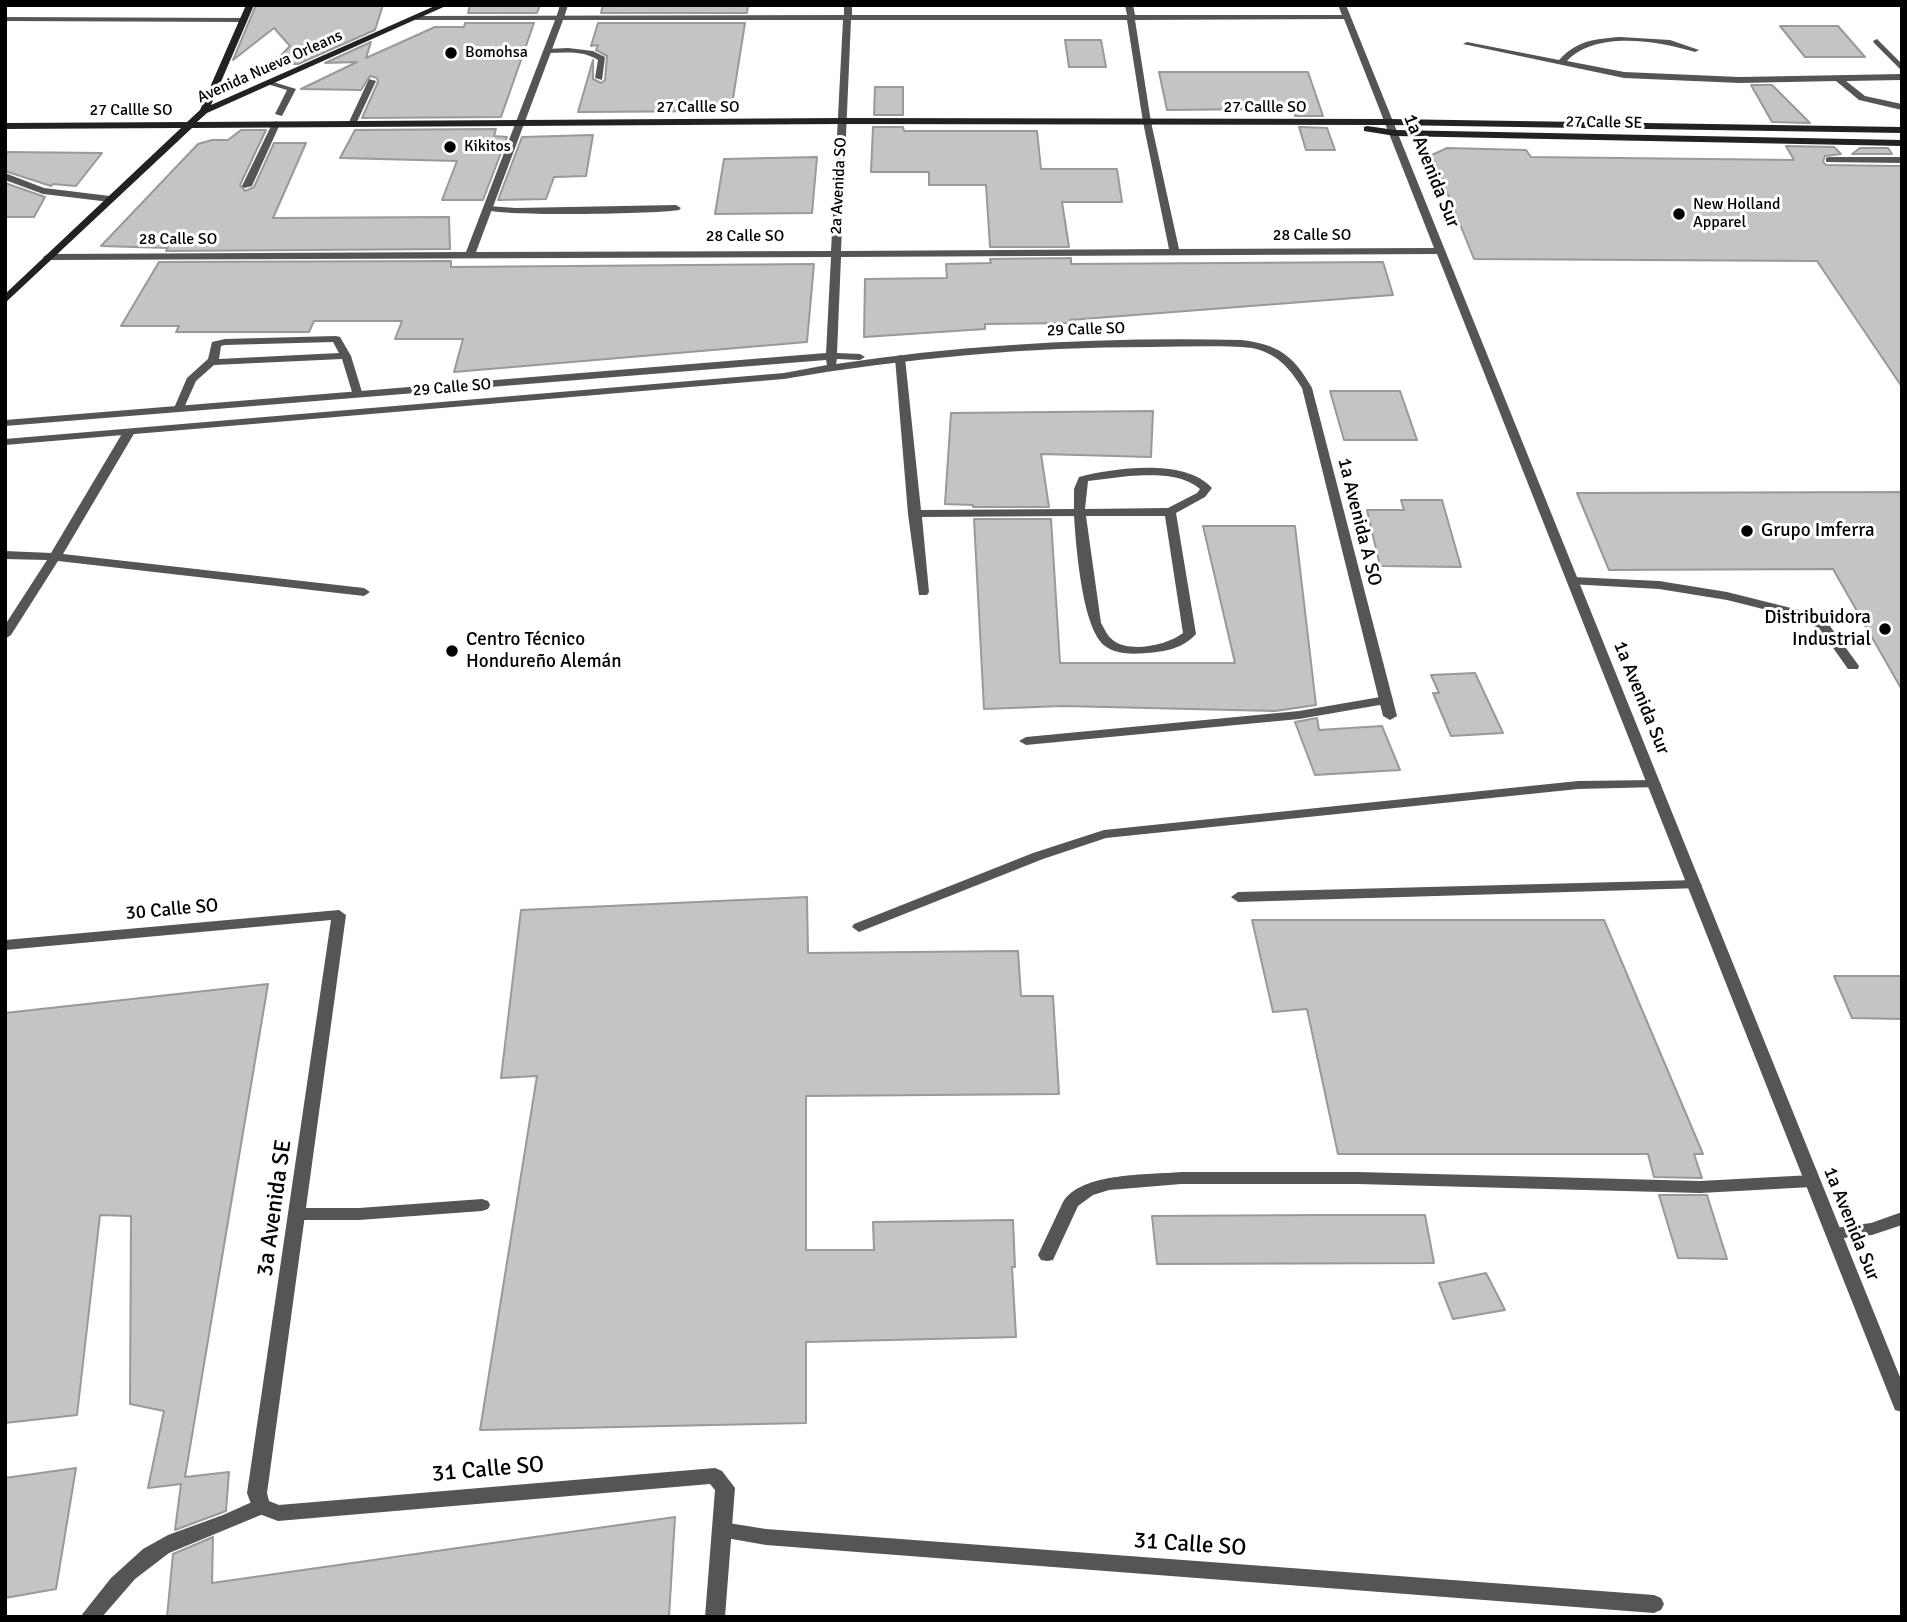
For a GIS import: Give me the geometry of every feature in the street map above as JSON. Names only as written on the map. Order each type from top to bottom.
[{"type":"main road","points":[[205,111],[250,5]]},
{"type":"main road","name":"Avenida Nueva Orleans","points":[[5,300],[205,111],[444,5]]},
{"type":"main road","name":"27 Callle SO","points":[[5,126],[842,121],[1307,122]]},
{"type":"main road","name":"27 Calle SE","points":[[1307,122],[1902,143]]},
{"type":"main road","name":"27 Calle SE","points":[[1392,127],[1902,130]]},
{"type":"street","points":[[470,254],[564,5]]},
{"type":"street","name":"2a Avenida SO","points":[[831,362],[848,5]]},
{"type":"street","points":[[1129,5],[1147,122],[1174,251]]},
{"type":"street","name":"1a Avenida Sur","points":[[1342,5],[1902,1405]]},
{"type":"street","points":[[416,18],[1347,17]]},
{"type":"street","points":[[5,19],[243,20]]},
{"type":"street","points":[[1562,62],[1576,47],[1606,41],[1674,43],[1695,50]]},
{"type":"street","points":[[1877,41],[1902,69]]},
{"type":"street","points":[[1467,44],[1624,75],[1673,79],[1902,77]]},
{"type":"street","points":[[547,51],[584,51],[597,55],[602,59],[599,78]]},
{"type":"street","points":[[1838,78],[1862,98],[1902,107]]},
{"type":"street","points":[[352,124],[372,81]]},
{"type":"street","points":[[270,82],[292,89],[279,114]]},
{"type":"street","points":[[247,186],[276,124]]},
{"type":"street","points":[[1829,160],[1902,160]]},
{"type":"street","points":[[5,176],[41,192],[110,198]]},
{"type":"street","points":[[488,209],[516,211],[676,208]]},
{"type":"street","name":"28 Calle SO","points":[[48,257],[1442,251]]},
{"type":"street","points":[[179,408],[192,375],[213,360],[216,344],[324,338],[336,339],[346,356],[357,392],[359,412]]},
{"type":"street","name":"29 Calle SO","points":[[5,422],[464,383],[900,358],[1007,349],[1141,344],[1254,345],[1272,350]]},
{"type":"street","name":"1a Avenida A SO","points":[[1272,350],[1297,372],[1307,388],[1390,716]]},
{"type":"street","points":[[213,360],[346,356]]},
{"type":"street","points":[[900,358],[923,592]]},
{"type":"street","name":"29 Calle SO","points":[[5,442],[784,376],[831,362]]},
{"type":"street","points":[[464,383],[464,403]]},
{"type":"street","points":[[5,635],[129,432]]},
{"type":"street","points":[[914,514],[1080,513],[1170,512],[1201,495],[1206,488],[1200,480],[1167,472],[1096,476],[1083,479],[1079,486],[1080,513],[1094,623],[1101,636],[1114,647],[1141,649],[1168,647],[1183,642],[1190,634],[1170,512]]},
{"type":"street","points":[[5,555],[55,556],[364,592]]},
{"type":"street","points":[[1573,581],[1659,585],[1727,596],[1795,613],[1823,625],[1853,666]]},
{"type":"street","points":[[1026,741],[1299,715],[1386,700]]},
{"type":"street","points":[[859,927],[1038,856],[1104,834],[1578,785],[1654,784]]},
{"type":"street","points":[[1238,897],[1695,885]]},
{"type":"street","name":"30 Calle SO","points":[[5,945],[334,914],[341,917]]},
{"type":"street","name":"3a Avenida SE","points":[[261,1506],[257,1493],[341,917]]},
{"type":"street","points":[[1047,1255],[1071,1202],[1087,1191],[1108,1184],[1181,1178],[1357,1178],[1700,1187],[1812,1181]]},
{"type":"street","points":[[297,1214],[359,1214],[481,1205]]},
{"type":"street","points":[[1834,1233],[1872,1229],[1902,1218]]},
{"type":"street","name":"31 Calle SO","points":[[261,1506],[278,1513],[702,1476],[720,1479],[725,1488],[722,1530],[766,1537],[1654,1604]]},
{"type":"street","points":[[90,1617],[112,1589],[141,1560],[173,1542],[240,1518],[261,1506]]},
{"type":"street","points":[[715,1617],[722,1530]]},
{"type":"building","points":[[256,5],[383,5],[375,30],[298,64],[273,64],[290,46],[274,28],[233,60]]},
{"type":"building","points":[[470,5],[540,5],[537,13],[468,13]]},
{"type":"building","points":[[603,5],[748,5],[747,13],[601,13]]},
{"type":"building","points":[[465,23],[534,23],[501,117],[362,118],[378,82],[377,78],[370,76],[361,90],[301,89],[357,62],[325,63],[371,42],[366,58],[435,27],[464,27]]},
{"type":"building","points":[[598,23],[745,23],[731,111],[578,112],[593,60],[593,79],[601,83],[605,80],[607,56],[596,50],[598,45],[591,46]]},
{"type":"building","points":[[1780,26],[1838,26],[1865,57],[1805,57]]},
{"type":"building","points":[[1065,40],[1101,40],[1106,67],[1069,67]]},
{"type":"building","points":[[1159,72],[1308,72],[1323,116],[1295,116],[1294,112],[1263,112],[1262,109],[1167,110]]},
{"type":"building","points":[[1751,85],[1772,85],[1810,123],[1772,122]]},
{"type":"building","points":[[875,87],[903,87],[903,115],[874,115]]},
{"type":"building","points":[[873,127],[903,127],[904,131],[1037,131],[1041,169],[1117,169],[1122,202],[1062,202],[1069,247],[990,247],[986,185],[929,185],[929,172],[871,172]]},
{"type":"building","points":[[1299,127],[1327,128],[1335,150],[1306,150]]},
{"type":"building","points":[[496,129],[494,136],[507,137],[483,200],[442,200],[457,161],[340,158],[355,130]]},
{"type":"building","points":[[241,130],[266,130],[240,185],[245,191],[254,187],[274,143],[306,143],[273,218],[449,217],[450,249],[166,251],[168,248],[101,246],[198,144],[212,140],[228,140]]},
{"type":"building","points":[[593,135],[586,176],[554,177],[546,199],[498,200],[522,137]]},
{"type":"building","name":"New Holland Apparel","points":[[1786,146],[1834,147],[1841,154],[1825,156],[1823,162],[1826,165],[1900,166],[1902,169],[1902,387],[1817,261],[1474,259],[1432,155],[1447,148],[1526,150],[1531,157],[1794,160]]},
{"type":"building","points":[[1860,148],[1888,148],[1892,154],[1852,154]]},
{"type":"building","points":[[5,152],[102,153],[76,186],[51,186],[5,171]]},
{"type":"building","points":[[817,157],[812,213],[715,214],[724,159]]},
{"type":"building","points":[[5,183],[45,197],[34,217],[5,217]]},
{"type":"building","points":[[1071,258],[1071,264],[1383,262],[1393,295],[1070,320],[1071,323],[985,324],[985,329],[864,337],[865,279],[947,278],[946,264],[991,263],[990,259]]},
{"type":"building","points":[[451,261],[451,267],[814,264],[807,342],[454,372],[463,339],[395,339],[402,321],[314,321],[309,332],[176,332],[179,326],[121,326],[159,262]]},
{"type":"building","points":[[1330,391],[1400,391],[1417,440],[1344,440]]},
{"type":"building","points":[[1153,411],[1151,457],[1041,454],[1049,507],[973,507],[945,504],[951,413]]},
{"type":"building","name":"Grupo Imferra","points":[[1902,492],[1902,690],[1833,569],[1609,570],[1577,493]]},
{"type":"building","points":[[1401,500],[1442,500],[1461,567],[1380,566],[1367,510],[1404,510]]},
{"type":"building","points":[[974,519],[1051,519],[1060,663],[1235,663],[1203,526],[1295,526],[1316,705],[1275,711],[1063,706],[984,709]]},
{"type":"building","points":[[1475,673],[1503,733],[1451,736],[1433,693],[1439,693],[1431,675]]},
{"type":"building","points":[[1317,718],[1319,730],[1382,726],[1400,770],[1315,775],[1295,722]]},
{"type":"building","points":[[807,897],[808,953],[1018,951],[1021,996],[1053,996],[1059,1094],[806,1096],[806,1250],[874,1250],[873,1222],[1013,1220],[1015,1267],[1012,1267],[1016,1337],[806,1342],[806,1423],[480,1430],[537,1076],[501,1078],[521,910]]},
{"type":"building","points":[[1252,920],[1604,920],[1703,1154],[1694,1154],[1702,1178],[1654,1177],[1648,1154],[1338,1154],[1307,1009],[1273,1012]]},
{"type":"building","points":[[1834,976],[1902,976],[1902,1019],[1852,1018]]},
{"type":"building","points":[[268,984],[185,1477],[229,1472],[226,1511],[175,1530],[181,1484],[148,1488],[164,1411],[130,1404],[131,1216],[100,1215],[77,1415],[5,1423],[5,1013]]},
{"type":"building","points":[[1659,1195],[1707,1195],[1727,1259],[1678,1258]]},
{"type":"building","points":[[1425,1215],[1434,1263],[1157,1264],[1152,1216]]},
{"type":"building","points":[[1486,1273],[1505,1310],[1453,1319],[1439,1283]]},
{"type":"building","points":[[76,1468],[56,1589],[5,1598],[5,1478]]},
{"type":"building","points":[[675,1517],[669,1617],[167,1617],[173,1554],[213,1537],[212,1583]]},
{"type":"place","name":"Bomohsa","points":[[451,53]]},
{"type":"place","name":"Kikitos","points":[[450,147]]},
{"type":"place","name":"New Holland Apparel","points":[[1679,214]]},
{"type":"place","name":"Grupo Imferra","points":[[1747,531]]},
{"type":"place","name":"Distribuidora Industrial","points":[[1885,629]]},
{"type":"place","name":"Centro Técnico Hondureño Alemán","points":[[452,651]]}]
